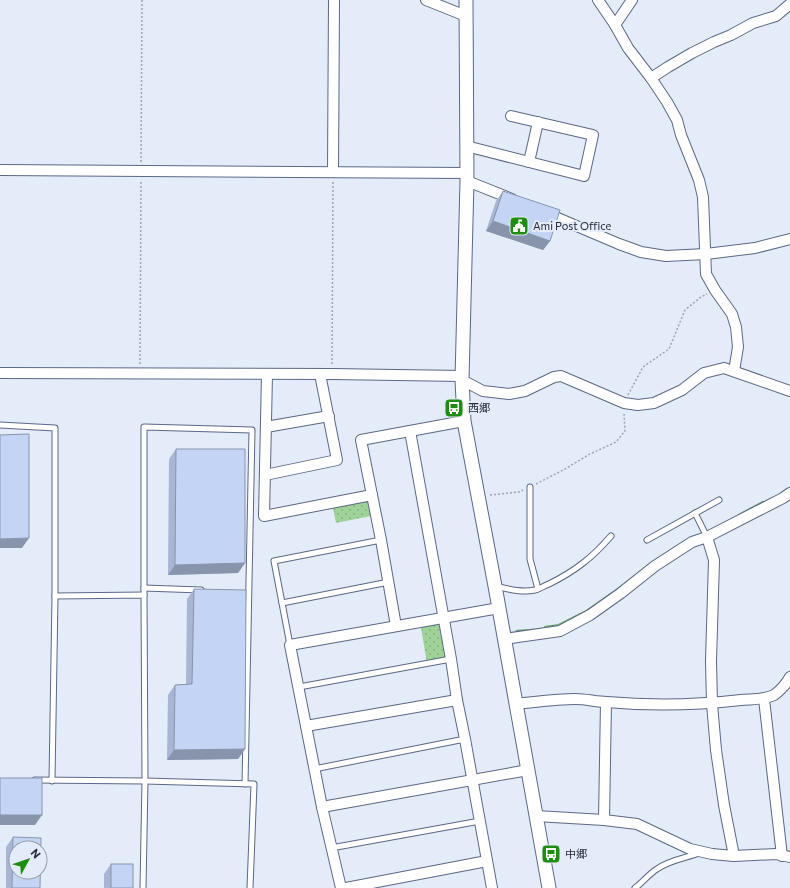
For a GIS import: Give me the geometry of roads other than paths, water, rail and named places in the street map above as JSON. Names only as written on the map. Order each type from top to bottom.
[{"type":"street","points":[[333,172],[334,0]]},
{"type":"street","points":[[426,0],[466,16]]},
{"type":"street","points":[[466,0],[467,177],[462,378],[464,421],[549,888]]},
{"type":"street","points":[[598,0],[628,48],[667,102],[677,120],[681,135],[699,180],[703,197],[706,274],[714,290],[732,314],[736,327],[738,346],[734,371]]},
{"type":"street","points":[[615,25],[632,0]]},
{"type":"street","points":[[651,78],[668,66],[714,42],[753,23],[776,16],[790,4]]},
{"type":"street","points":[[466,146],[584,176],[593,135],[511,116]]},
{"type":"street","points":[[529,162],[538,122]]},
{"type":"street","points":[[0,170],[333,172],[467,177],[518,202]]},
{"type":"street","points":[[540,211],[618,244],[641,252],[666,256],[706,254],[755,248],[790,239]]},
{"type":"street","points":[[0,373],[332,374],[462,378],[483,391],[509,394],[525,391],[554,377],[562,376],[624,403],[638,405],[654,403],[682,390],[704,372],[724,368],[790,391]]},
{"type":"street","points":[[267,374],[264,516],[372,494]]},
{"type":"street","points":[[265,475],[337,460],[320,374]]},
{"type":"street","points":[[266,427],[329,416]]},
{"type":"street","points":[[396,626],[389,582],[361,440],[464,421]]},
{"type":"street","points":[[410,431],[457,700],[492,888]]},
{"type":"street","points":[[504,639],[560,631],[590,615],[621,594],[655,566],[692,542],[707,537],[790,493]]},
{"type":"street","points":[[707,537],[714,560],[710,661],[712,704],[716,750],[724,805],[734,856]]},
{"type":"street","points":[[341,888],[322,807],[290,645],[499,608]]},
{"type":"street","points":[[516,704],[578,699],[606,702],[658,704],[712,704],[764,699],[775,694],[790,677]]},
{"type":"street","points":[[536,816],[604,820],[637,824],[690,849],[712,854],[734,856],[776,854],[786,856],[764,699]]},
{"type":"street","points":[[306,726],[457,700]]},
{"type":"street","points":[[604,820],[606,702]]},
{"type":"street","points":[[322,807],[528,770]]},
{"type":"street","points":[[346,888],[487,861]]},
{"type":"lane","points":[[0,425],[55,428],[55,596],[52,781]]},
{"type":"lane","points":[[143,888],[145,781],[144,427],[252,430],[245,784]]},
{"type":"lane","points":[[530,487],[530,559],[538,589]]},
{"type":"lane","points":[[647,540],[719,500]]},
{"type":"lane","points":[[695,513],[707,537]]},
{"type":"lane","points":[[495,586],[521,591],[538,589],[564,576],[582,564],[599,550],[611,536]]},
{"type":"lane","points":[[290,645],[274,561],[381,540]]},
{"type":"lane","points":[[282,603],[389,582]]},
{"type":"lane","points":[[144,588],[204,590]]},
{"type":"lane","points":[[241,591],[249,591]]},
{"type":"lane","points":[[55,596],[144,595]]},
{"type":"lane","points":[[299,687],[451,659]]},
{"type":"lane","points":[[314,768],[465,739]]},
{"type":"lane","points":[[30,780],[254,784],[250,888]]},
{"type":"lane","points":[[331,848],[480,821]]},
{"type":"lane","points":[[635,888],[658,868],[702,852]]},
{"type":"water","points":[[688,538],[688,543],[573,622],[546,631],[544,626],[558,624],[586,610],[652,561]]},
{"type":"waterway","points":[[739,515],[763,502]]},
{"type":"waterway","points":[[517,631],[534,630]]},
{"type":"place","name":"Ami Post Office","points":[[519,226]]},
{"type":"place","name":"西郷","points":[[454,408]]},
{"type":"place","name":"中郷","points":[[551,854]]}]
